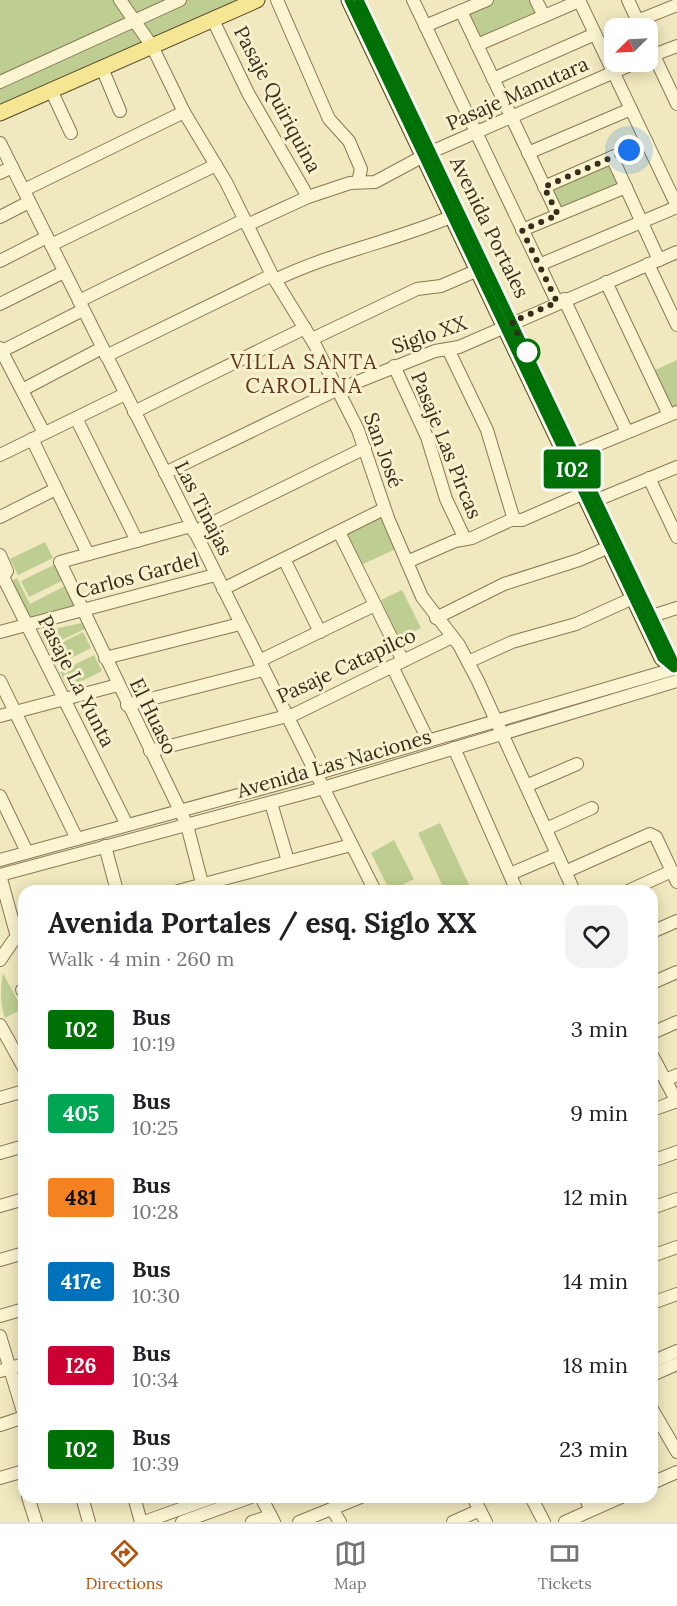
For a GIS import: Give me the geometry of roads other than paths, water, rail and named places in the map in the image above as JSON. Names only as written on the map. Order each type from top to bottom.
[{"type":"main road","points":[[0,113],[257,0]]},
{"type":"main road","name":"Avenida Portales","points":[[349,0],[427,154],[590,496],[652,616],[673,660],[676,672]]},
{"type":"main road","name":"Avenida Portales","points":[[359,0],[427,154]]},
{"type":"main road","name":"Avenida Portales","points":[[456,214],[478,270],[575,454],[609,547],[633,598],[662,658],[676,672]]},
{"type":"street","name":"San José","points":[[120,0],[152,46],[184,112],[216,165],[273,278],[309,333],[365,448],[384,509],[425,603],[468,662],[571,885]]},
{"type":"street","points":[[0,82],[180,0]]},
{"type":"street","points":[[278,0],[329,119],[349,141],[361,169],[358,182]]},
{"type":"street","points":[[413,0],[539,265],[561,301],[627,432]]},
{"type":"street","points":[[425,26],[487,0]]},
{"type":"street","points":[[536,0],[544,16]]},
{"type":"street","points":[[477,45],[579,0],[604,53]]},
{"type":"street","points":[[628,0],[636,18]]},
{"type":"street","points":[[652,18],[677,5]]},
{"type":"street","points":[[460,11],[558,215]]},
{"type":"street","name":"Pasaje Quiriquina","points":[[213,20],[248,93],[308,198]]},
{"type":"street","points":[[493,79],[595,34]]},
{"type":"street","points":[[658,50],[677,46]]},
{"type":"street","points":[[658,64],[673,87],[677,104]]},
{"type":"street","points":[[102,68],[120,111]]},
{"type":"street","points":[[539,265],[677,207],[613,72]]},
{"type":"street","name":"Pasaje Manutara","points":[[1,350],[81,306],[246,223],[308,198],[358,182],[375,182],[427,154],[613,72]]},
{"type":"street","points":[[51,90],[71,133]]},
{"type":"street","points":[[528,153],[631,109]]},
{"type":"street","points":[[0,217],[26,196],[184,112]]},
{"type":"street","points":[[544,187],[647,142]]},
{"type":"street","name":"Las Tinajas","points":[[0,143],[372,885]]},
{"type":"street","points":[[612,157],[642,222],[677,325]]},
{"type":"street","points":[[0,261],[216,165]]},
{"type":"street","points":[[0,173],[12,167]]},
{"type":"street","points":[[522,230],[626,187]]},
{"type":"street","points":[[22,390],[273,278],[368,244],[428,227],[456,214]]},
{"type":"street","name":"Siglo XX","points":[[165,473],[338,390],[394,366],[448,349],[677,252]]},
{"type":"street","points":[[134,412],[309,333],[417,289],[441,286],[478,270]]},
{"type":"street","points":[[0,304],[64,272]]},
{"type":"street","points":[[575,454],[673,413],[606,282]]},
{"type":"street","points":[[448,349],[487,430],[514,520]]},
{"type":"street","points":[[1,350],[44,433]]},
{"type":"street","name":"Pasaje Las Pircas","points":[[394,366],[427,437],[446,499],[465,539]]},
{"type":"street","points":[[0,439],[3,453],[125,394]]},
{"type":"street","points":[[76,418],[137,540]]},
{"type":"street","points":[[32,439],[88,554],[137,540],[193,529],[365,448]]},
{"type":"street","points":[[407,562],[514,520],[522,520],[677,467]]},
{"type":"street","points":[[649,478],[677,537]]},
{"type":"street","points":[[0,517],[56,489]]},
{"type":"street","points":[[223,589],[384,509]]},
{"type":"street","points":[[339,532],[375,605],[428,740]]},
{"type":"street","name":"Pasaje Catapilco","points":[[436,618],[504,584],[579,560],[609,547]]},
{"type":"street","name":"El Huaso","points":[[88,554],[60,562],[127,705],[187,825],[202,885]]},
{"type":"street","name":"Pasaje La Yunta","points":[[0,555],[7,571],[2,577],[127,825]]},
{"type":"street","points":[[284,559],[320,632]]},
{"type":"street","name":"Carlos Gardel","points":[[0,632],[215,575]]},
{"type":"street","points":[[468,662],[512,642],[576,624],[633,598]]},
{"type":"street","points":[[127,705],[261,666],[320,632],[375,605]]},
{"type":"street","points":[[652,616],[677,608]]},
{"type":"street","points":[[105,658],[240,624]]},
{"type":"street","name":"Pasaje Catapilco","points":[[150,751],[286,717],[452,637]]},
{"type":"street","name":"Avenida Las Naciones","points":[[0,860],[315,774],[496,720],[676,672]]},
{"type":"street","name":"Avenida Las Naciones","points":[[0,875],[322,788],[502,733],[676,672]]},
{"type":"street","points":[[0,681],[77,839]]},
{"type":"street","points":[[0,716],[118,685]]},
{"type":"street","points":[[454,748],[515,885]]},
{"type":"street","points":[[526,786],[577,764]]},
{"type":"street","points":[[0,796],[27,852]]},
{"type":"street","points":[[272,803],[288,861]]},
{"type":"street","points":[[546,829],[592,808]]},
{"type":"street","points":[[565,872],[652,834],[674,877],[648,885]]},
{"type":"street","points":[[212,885],[351,844]]},
{"type":"street","points":[[105,846],[115,885]]},
{"type":"street","points":[[510,874],[557,854]]},
{"type":"street","points":[[0,875],[18,926]]},
{"type":"street","points":[[658,929],[677,921]]},
{"type":"street","points":[[0,960],[18,939]]},
{"type":"street","points":[[658,980],[677,972]]},
{"type":"street","points":[[658,1030],[677,1022]]},
{"type":"street","points":[[0,1025],[4,1039],[18,1059]]},
{"type":"street","points":[[658,1064],[671,1078],[677,1102],[658,1108]]},
{"type":"street","points":[[0,1098],[18,1093]]},
{"type":"street","points":[[0,1153],[18,1148]]},
{"type":"street","points":[[658,1159],[677,1152]]},
{"type":"street","points":[[658,1206],[677,1199]]},
{"type":"street","points":[[0,1206],[18,1201]]},
{"type":"street","points":[[658,1254],[677,1246]]},
{"type":"street","points":[[0,1260],[18,1255]]},
{"type":"street","points":[[658,1301],[677,1294]]},
{"type":"street","points":[[0,1316],[18,1311]]},
{"type":"street","points":[[0,1336],[5,1370],[18,1401]]},
{"type":"street","points":[[658,1359],[677,1351]]},
{"type":"street","points":[[658,1372],[677,1364]]},
{"type":"street","points":[[0,1425],[18,1418]]},
{"type":"street","points":[[658,1419],[677,1452]]},
{"type":"street","points":[[658,1480],[677,1472]]},
{"type":"street","points":[[0,1478],[18,1476]]},
{"type":"street","points":[[30,1503],[36,1522]]},
{"type":"street","points":[[84,1503],[89,1522]]},
{"type":"street","points":[[136,1503],[142,1522],[196,1503]]},
{"type":"street","points":[[182,1522],[234,1503]]},
{"type":"street","points":[[252,1522],[272,1519],[264,1503]]},
{"type":"street","points":[[299,1522],[346,1503]]},
{"type":"street","points":[[476,1503],[486,1522]]},
{"type":"street","points":[[534,1503],[544,1522]]},
{"type":"street","points":[[588,1503],[591,1510]]},
{"type":"street","points":[[565,1522],[607,1503]]},
{"type":"street","points":[[332,1509],[340,1522]]},
{"type":"street","points":[[453,1522],[480,1510]]},
{"type":"district","name":"VILLA SANTA CAROLINA","points":[[304,373]]}]
